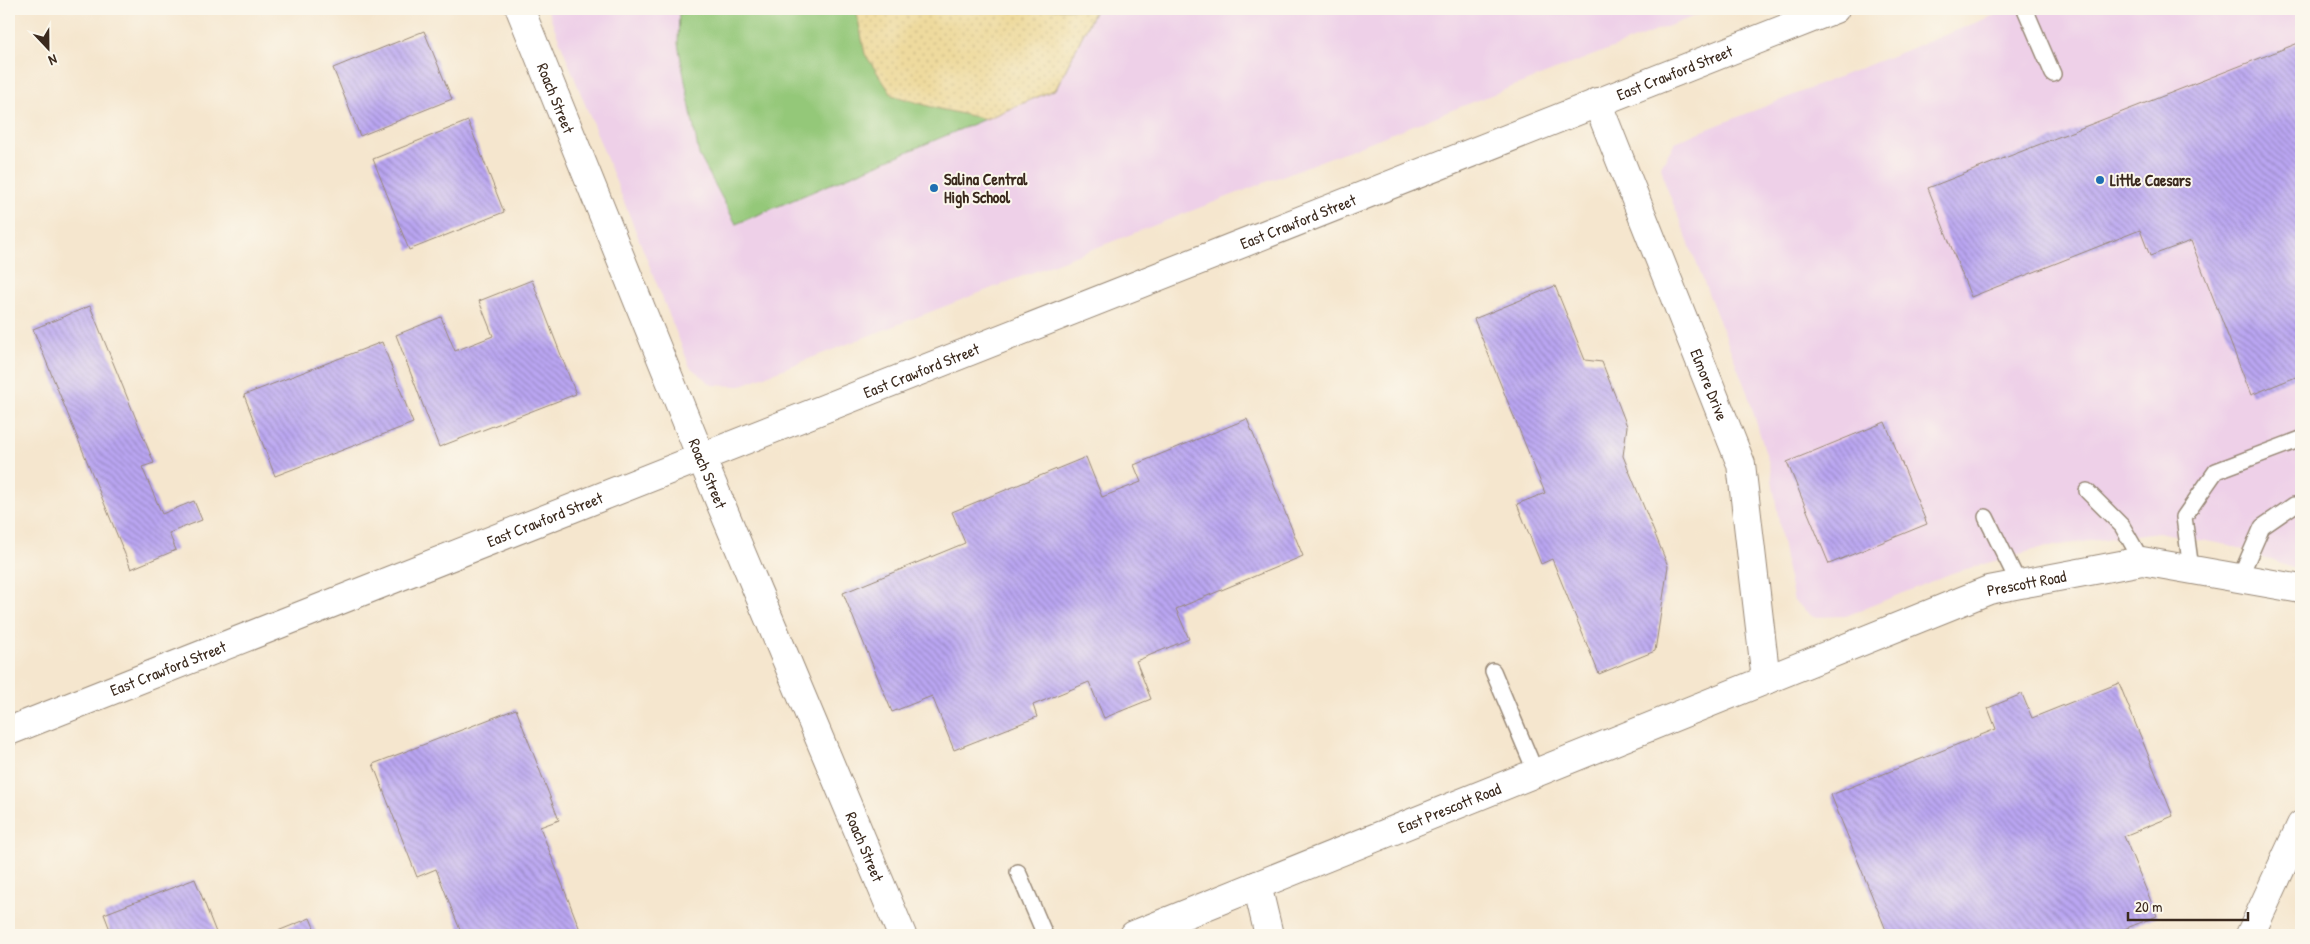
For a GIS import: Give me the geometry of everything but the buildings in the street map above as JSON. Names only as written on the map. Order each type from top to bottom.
[{"type":"street","name":"Roach Street","points":[[520,9],[701,457],[902,935]]},
{"type":"street","name":"East Crawford Street","points":[[9,731],[1834,9]]},
{"type":"street","name":"Elmore Drive","points":[[1597,102],[1740,464],[1766,680]]},
{"type":"street","name":"Prescott Road","points":[[1766,680],[1989,590],[2142,561],[2301,589]]},
{"type":"street","name":"East Prescott Road","points":[[1134,935],[1766,680]]},
{"type":"street","points":[[2250,935],[2301,825]]},
{"type":"street","points":[[1257,885],[1269,935]]},
{"type":"lane","points":[[2024,9],[2052,74]]},
{"type":"lane","points":[[2191,569],[2184,517],[2216,472],[2301,438]]},
{"type":"lane","points":[[2087,491],[2122,526],[2142,561]]},
{"type":"lane","points":[[2240,577],[2262,526],[2294,504]]},
{"type":"lane","points":[[1986,517],[2019,584]]},
{"type":"lane","points":[[1493,671],[1536,773]]},
{"type":"lane","points":[[1018,872],[1044,935]]},
{"type":"shaded area","name":"Salina Central High School","points":[[547,9],[1713,9],[739,386],[712,385],[690,367]]},
{"type":"shaded area","points":[[2010,9],[2301,9],[2301,571],[2233,546],[2158,532],[2044,547],[1952,573],[1846,616],[1813,617],[1794,601],[1786,565],[1770,467],[1747,392],[1665,183],[1661,166],[1675,142]]},
{"type":"green space","points":[[679,9],[1093,9],[1094,12],[1056,89],[736,224],[699,155],[678,44]]},
{"type":"sand","points":[[856,9],[1093,9],[1094,12],[1056,89],[986,119],[935,108],[892,95],[865,54]]},
{"type":"place","name":"Little Caesars","points":[[2100,180]]},
{"type":"place","name":"Salina Central High School","points":[[934,188]]}]
